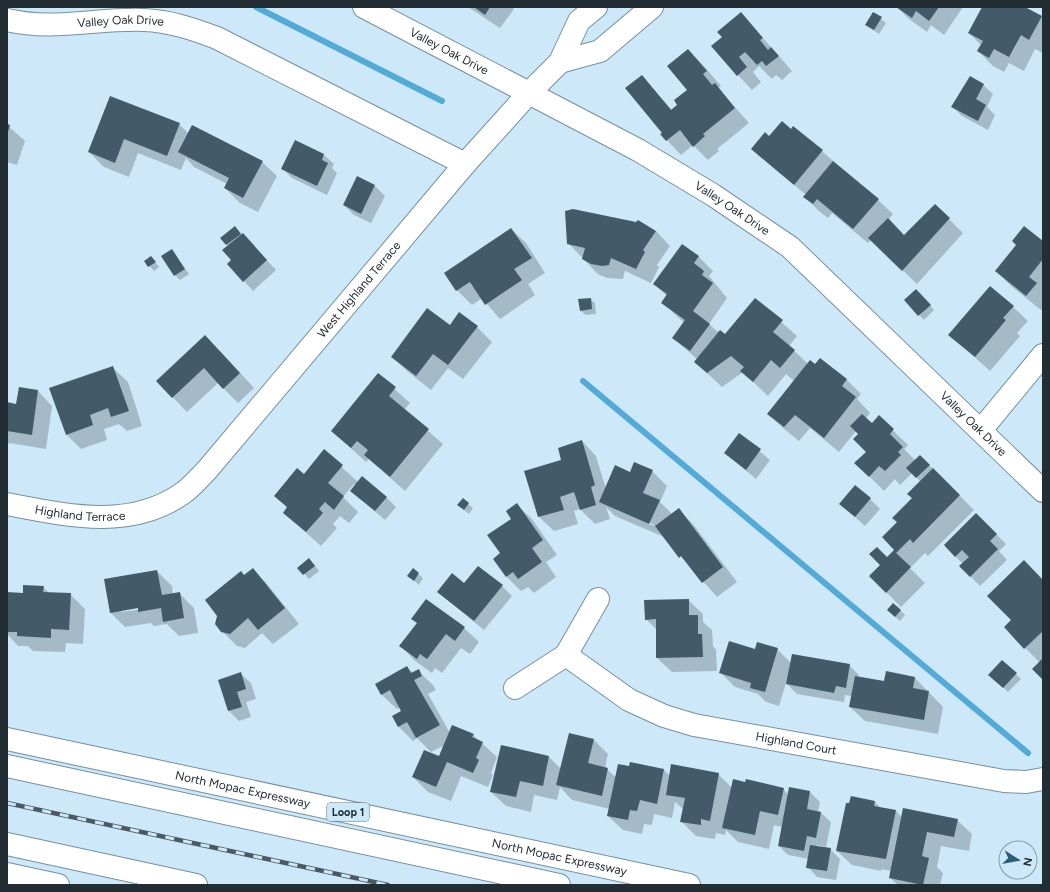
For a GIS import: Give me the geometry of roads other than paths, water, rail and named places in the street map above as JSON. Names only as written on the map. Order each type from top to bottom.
[{"type":"main road","name":"Valley Oak Drive","points":[[364,7],[638,150],[713,196],[790,247],[1043,490]]},
{"type":"main road","name":"West Highland Terrace","points":[[154,510],[183,493],[208,470],[465,164],[529,93],[560,62],[579,21],[596,7]]},
{"type":"main road","name":"West Highland Terrace","points":[[560,62],[600,51],[652,7]]},
{"type":"main road","name":"Valley Oak Drive","points":[[7,20],[59,26],[143,20],[179,24],[217,38],[465,164]]},
{"type":"main road","points":[[981,430],[1043,355]]},
{"type":"main road","name":"Highland Terrace","points":[[7,504],[78,517],[116,517],[154,510]]},
{"type":"main road","points":[[515,688],[566,655],[598,600]]},
{"type":"main road","name":"Highland Court","points":[[566,655],[629,700],[664,716],[694,725],[1004,781],[1026,782],[1043,780]]},
{"type":"main road","name":"North Mopac Expressway","points":[[7,739],[689,885]]},
{"type":"main road","points":[[7,766],[559,885]]},
{"type":"main road","points":[[7,844],[196,885]]},
{"type":"main road","points":[[7,874],[58,885]]},
{"type":"waterway","points":[[256,7],[442,101]]},
{"type":"waterway","points":[[583,381],[1028,753]]},
{"type":"railway","points":[[7,803],[388,885]]}]
